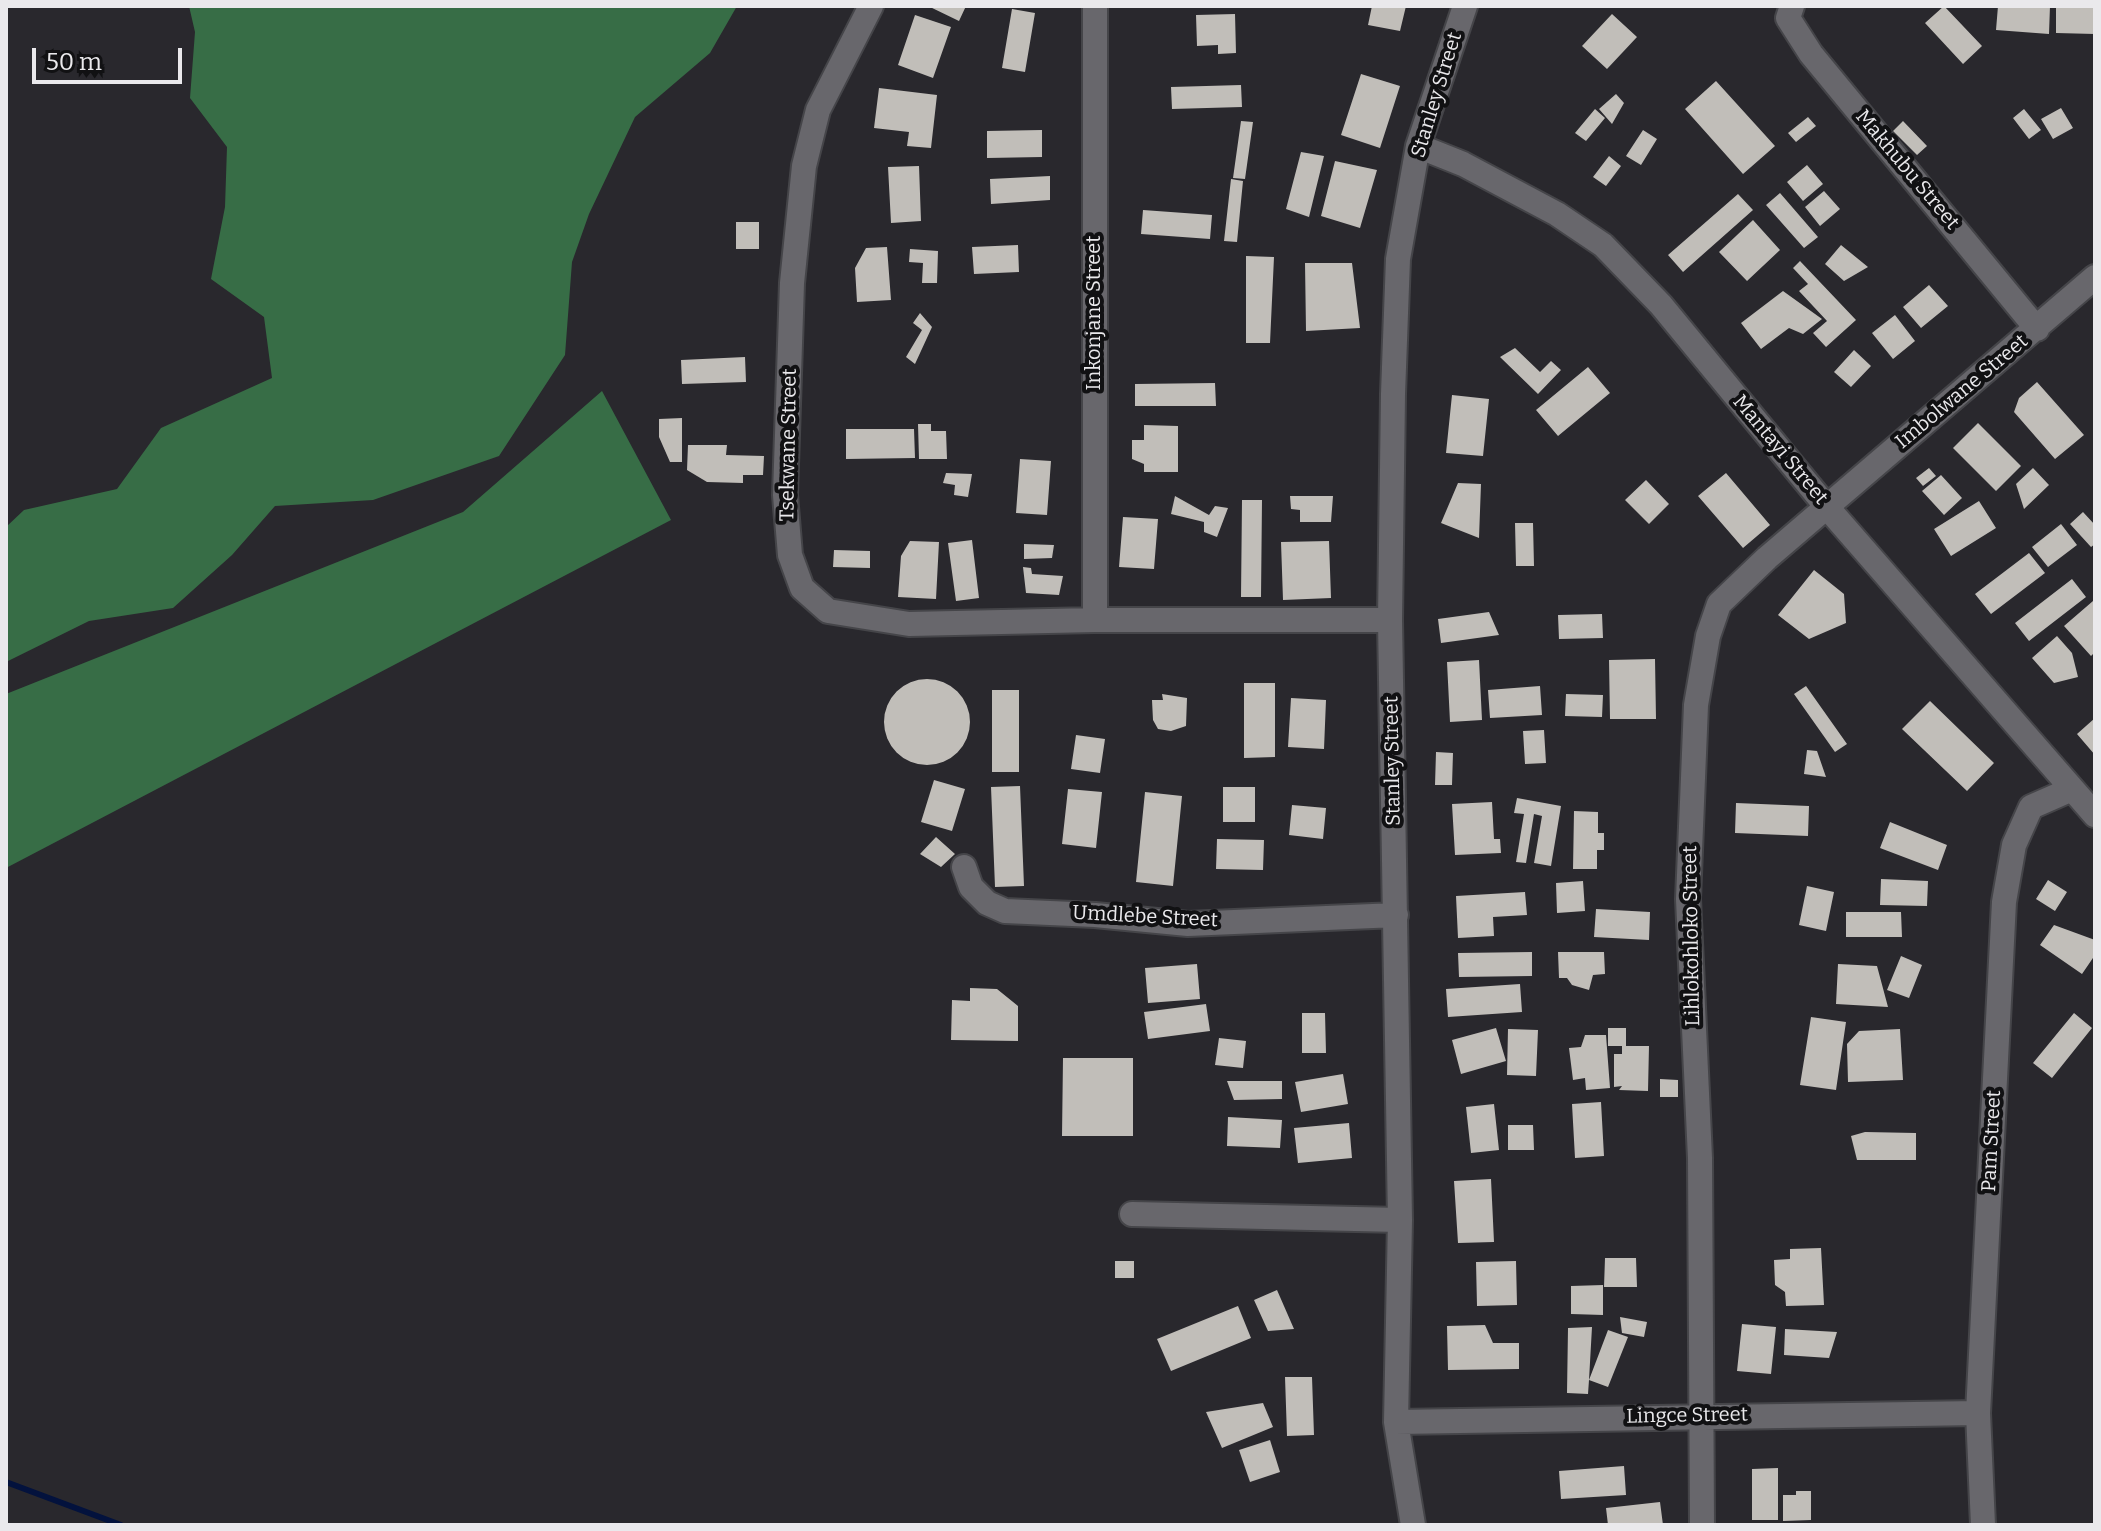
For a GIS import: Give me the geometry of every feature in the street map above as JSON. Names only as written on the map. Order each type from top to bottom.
[{"type":"street","name":"Tsekwane Street","points":[[871,6],[818,110],[804,166],[792,283],[785,495],[790,555],[802,588],[828,611],[909,624],[1095,620],[1390,620]]},
{"type":"street","name":"Inkonjane Street","points":[[1095,6],[1095,620]]},
{"type":"street","name":"Stanley Street","points":[[1413,1525],[1396,1422],[1400,1220],[1390,620],[1393,394],[1398,259],[1418,146],[1465,6]]},
{"type":"street","name":"Makhubu Street","points":[[1792,6],[1788,18],[1811,54],[2037,329]]},
{"type":"street","name":"Mantayi Street","points":[[1418,146],[1463,164],[1557,214],[1603,245],[1661,305],[1826,506],[2095,815]]},
{"type":"street","name":"Imbolwane Street","points":[[1826,506],[2095,277]]},
{"type":"street","name":"Lihlokohloko Street","points":[[1702,1525],[1700,1158],[1688,899],[1696,705],[1708,636],[1719,604],[1826,506]]},
{"type":"street","name":"Pam Street","points":[[1983,1525],[1978,1413],[2004,902],[2014,845],[2031,807],[2072,789]]},
{"type":"street","name":"Umdlebe Street","points":[[964,867],[971,887],[987,903],[1005,911],[1057,912],[1188,924],[1396,915]]},
{"type":"street","points":[[1132,1214],[1400,1220]]},
{"type":"street","name":"Lingce Street","points":[[1396,1422],[1978,1413]]},
{"type":"green space","points":[[189,6],[737,6],[710,53],[635,117],[589,214],[572,262],[565,355],[499,456],[373,500],[275,506],[232,555],[173,608],[89,621],[6,662],[6,527],[24,510],[117,489],[161,428],[272,378],[264,317],[211,279],[225,207],[227,147],[190,98],[195,32]]},
{"type":"green space","points":[[602,391],[671,520],[6,868],[6,694],[463,512]]},
{"type":"building","points":[[928,6],[966,6],[959,21]]},
{"type":"building","points":[[1372,6],[1406,6],[1400,31],[1368,25]]},
{"type":"building","points":[[1944,6],[1982,46],[1963,64],[1925,23]]},
{"type":"building","points":[[1998,6],[2050,6],[2049,34],[1996,30]]},
{"type":"building","points":[[2056,6],[2095,6],[2095,34],[2056,33]]},
{"type":"building","points":[[1012,9],[1035,13],[1025,72],[1002,68]]},
{"type":"building","points":[[1235,14],[1236,53],[1218,54],[1218,45],[1197,46],[1196,15]]},
{"type":"building","points":[[1612,14],[1637,37],[1607,69],[1582,46]]},
{"type":"building","points":[[915,15],[951,27],[933,78],[898,65]]},
{"type":"building","points":[[1361,74],[1400,86],[1380,148],[1341,135]]},
{"type":"building","points":[[1716,81],[1775,146],[1743,174],[1685,109]]},
{"type":"building","points":[[1241,85],[1242,107],[1172,109],[1171,87]]},
{"type":"building","points":[[879,88],[937,95],[931,148],[907,146],[909,132],[874,128]]},
{"type":"building","points":[[1616,94],[1624,103],[1612,124],[1599,109]]},
{"type":"building","points":[[2061,108],[2073,128],[2053,139],[2041,119]]},
{"type":"building","points":[[1595,109],[1605,118],[1586,141],[1575,133]]},
{"type":"building","points":[[2024,109],[2041,130],[2029,139],[2013,118]]},
{"type":"building","points":[[1808,117],[1816,126],[1796,142],[1788,133]]},
{"type":"building","points":[[1241,121],[1253,122],[1245,179],[1233,178]]},
{"type":"building","points":[[1903,121],[1927,146],[1917,155],[1893,131]]},
{"type":"building","points":[[1042,130],[1042,157],[987,158],[987,131]]},
{"type":"building","points":[[1643,130],[1657,139],[1641,165],[1626,156]]},
{"type":"building","points":[[1301,152],[1324,156],[1309,217],[1286,209]]},
{"type":"building","points":[[1609,156],[1621,166],[1606,186],[1593,177]]},
{"type":"building","points":[[1335,161],[1377,170],[1360,228],[1321,216]]},
{"type":"building","points":[[1807,165],[1823,184],[1803,201],[1787,182]]},
{"type":"building","points":[[919,166],[921,221],[891,223],[888,167]]},
{"type":"building","points":[[1050,176],[1050,200],[991,204],[990,179]]},
{"type":"building","points":[[1231,179],[1243,181],[1237,242],[1224,241]]},
{"type":"building","points":[[1824,191],[1840,209],[1820,226],[1805,207]]},
{"type":"building","points":[[1780,193],[1818,237],[1804,248],[1766,205]]},
{"type":"building","points":[[1738,194],[1753,210],[1683,272],[1668,255]]},
{"type":"building","points":[[1143,210],[1212,215],[1210,239],[1141,234]]},
{"type":"building","points":[[1753,220],[1780,250],[1747,281],[1719,252]]},
{"type":"building","points":[[736,222],[759,222],[759,249],[736,249]]},
{"type":"building","points":[[1018,245],[1019,272],[974,274],[972,247]]},
{"type":"building","points":[[1841,245],[1868,267],[1844,281],[1825,264]]},
{"type":"building","points":[[887,247],[891,300],[857,302],[855,268],[866,248]]},
{"type":"building","points":[[910,249],[938,251],[937,283],[922,283],[923,263],[909,262]]},
{"type":"building","points":[[1246,256],[1274,257],[1270,343],[1246,343]]},
{"type":"building","points":[[1800,261],[1856,320],[1826,347],[1813,333],[1827,321],[1799,291],[1808,284],[1793,268]]},
{"type":"building","points":[[1305,263],[1352,263],[1360,328],[1306,331]]},
{"type":"building","points":[[1929,285],[1948,306],[1921,328],[1903,307]]},
{"type":"building","points":[[1783,291],[1822,319],[1803,334],[1789,328],[1761,349],[1741,323]]},
{"type":"building","points":[[920,313],[932,327],[915,364],[906,357],[922,330],[913,323]]},
{"type":"building","points":[[1895,315],[1915,341],[1893,359],[1872,333]]},
{"type":"building","points":[[1515,348],[1540,372],[1551,361],[1561,370],[1538,394],[1500,357]]},
{"type":"building","points":[[1854,350],[1871,366],[1851,387],[1834,372]]},
{"type":"building","points":[[745,357],[746,382],[682,384],[681,360]]},
{"type":"building","points":[[1588,367],[1610,393],[1558,436],[1536,410]]},
{"type":"building","points":[[2037,382],[2084,435],[2055,459],[2014,412],[2019,398]]},
{"type":"building","points":[[1215,383],[1216,406],[1135,406],[1135,384]]},
{"type":"building","points":[[1452,395],[1489,399],[1483,456],[1446,453]]},
{"type":"building","points":[[682,418],[682,462],[670,462],[659,437],[659,419]]},
{"type":"building","points":[[1978,423],[2021,466],[1996,491],[1953,448]]},
{"type":"building","points":[[918,424],[931,424],[931,431],[946,431],[947,459],[919,459]]},
{"type":"building","points":[[1144,425],[1178,426],[1178,472],[1144,472],[1144,464],[1132,459],[1132,440],[1144,440]]},
{"type":"building","points":[[846,429],[914,429],[915,458],[846,459]]},
{"type":"building","points":[[688,445],[727,445],[726,455],[764,456],[763,475],[743,475],[743,483],[707,482],[687,470]]},
{"type":"building","points":[[1020,459],[1051,461],[1047,515],[1016,513]]},
{"type":"building","points":[[1929,468],[1936,476],[1923,486],[1916,478]]},
{"type":"building","points":[[2033,468],[2049,485],[2024,509],[2016,484]]},
{"type":"building","points":[[946,473],[972,474],[968,497],[954,495],[955,485],[943,483]]},
{"type":"building","points":[[1726,473],[1770,525],[1743,548],[1698,496]]},
{"type":"building","points":[[1941,475],[1962,498],[1944,515],[1922,491]]},
{"type":"building","points":[[1646,480],[1669,504],[1649,524],[1625,500]]},
{"type":"building","points":[[1458,483],[1481,484],[1479,538],[1441,523]]},
{"type":"building","points":[[1175,496],[1209,515],[1215,506],[1228,508],[1217,537],[1204,532],[1204,522],[1171,514]]},
{"type":"building","points":[[1290,496],[1333,496],[1331,522],[1300,522],[1300,510],[1291,509]]},
{"type":"building","points":[[1242,500],[1262,500],[1261,597],[1241,597]]},
{"type":"building","points":[[1979,501],[1996,528],[1951,556],[1934,529]]},
{"type":"building","points":[[2083,512],[2095,525],[2095,544],[2091,547],[2070,524]]},
{"type":"building","points":[[1123,517],[1158,519],[1154,569],[1119,567]]},
{"type":"building","points":[[1515,523],[1533,523],[1534,566],[1516,566]]},
{"type":"building","points":[[2061,524],[2077,545],[2048,567],[2032,547]]},
{"type":"building","points":[[972,540],[979,598],[956,601],[948,543]]},
{"type":"building","points":[[910,541],[939,542],[936,599],[898,597],[901,556]]},
{"type":"building","points":[[1329,541],[1331,598],[1283,600],[1281,542]]},
{"type":"building","points":[[1024,544],[1054,545],[1052,558],[1024,559]]},
{"type":"building","points":[[834,550],[870,551],[870,568],[833,567]]},
{"type":"building","points":[[2029,553],[2045,573],[1991,614],[1975,594]]},
{"type":"building","points":[[1023,567],[1031,568],[1032,574],[1063,576],[1059,595],[1026,593]]},
{"type":"building","points":[[1814,570],[1844,594],[1846,623],[1809,639],[1778,615]]},
{"type":"building","points":[[2072,579],[2086,597],[2029,641],[2015,623]]},
{"type":"building","points":[[2093,601],[2095,652],[2091,656],[2064,626]]},
{"type":"building","points":[[1489,612],[1499,635],[1441,643],[1438,619]]},
{"type":"building","points":[[1602,614],[1603,638],[1559,639],[1558,615]]},
{"type":"building","points":[[2057,636],[2072,653],[2078,677],[2054,683],[2032,658]]},
{"type":"building","points":[[1655,659],[1656,719],[1610,719],[1609,660]]},
{"type":"building","points":[[1479,660],[1482,720],[1450,722],[1447,662]]},
{"type":"building","points":[[927,679],[951,686],[963,698],[970,722],[963,746],[951,758],[927,765],[903,758],[891,746],[884,722],[891,698],[903,686]]},
{"type":"building","points":[[1244,683],[1275,683],[1275,757],[1244,758]]},
{"type":"building","points":[[1540,686],[1542,715],[1490,718],[1488,690]]},
{"type":"building","points":[[1806,686],[1847,744],[1835,752],[1794,694]]},
{"type":"building","points":[[992,690],[1019,690],[1019,772],[992,772]]},
{"type":"building","points":[[1162,694],[1187,698],[1186,726],[1171,731],[1158,729],[1153,720],[1152,700],[1163,700]]},
{"type":"building","points":[[1566,694],[1603,695],[1602,717],[1565,716]]},
{"type":"building","points":[[1291,698],[1326,700],[1324,749],[1288,747]]},
{"type":"building","points":[[1930,701],[1994,763],[1967,791],[1902,729]]},
{"type":"building","points":[[2095,718],[2095,755],[2077,734]]},
{"type":"building","points":[[1544,730],[1546,763],[1525,764],[1523,731]]},
{"type":"building","points":[[1076,735],[1105,739],[1100,773],[1071,769]]},
{"type":"building","points":[[1807,750],[1817,751],[1826,777],[1804,774]]},
{"type":"building","points":[[1436,752],[1453,753],[1452,785],[1435,785]]},
{"type":"building","points":[[934,780],[965,789],[952,831],[921,822]]},
{"type":"building","points":[[1020,786],[1024,886],[995,887],[991,787]]},
{"type":"building","points":[[1223,787],[1255,787],[1255,822],[1223,822]]},
{"type":"building","points":[[1068,789],[1102,792],[1096,848],[1062,844]]},
{"type":"building","points":[[1145,792],[1182,796],[1173,886],[1136,882]]},
{"type":"building","points":[[1517,798],[1561,806],[1551,866],[1534,863],[1542,816],[1534,814],[1526,863],[1516,862],[1524,814],[1514,813]]},
{"type":"building","points":[[1492,802],[1494,839],[1500,839],[1501,853],[1455,855],[1452,804]]},
{"type":"building","points":[[1736,803],[1809,806],[1808,836],[1735,833]]},
{"type":"building","points":[[1292,805],[1326,808],[1323,839],[1289,835]]},
{"type":"building","points":[[1574,811],[1598,812],[1598,833],[1604,833],[1604,850],[1597,850],[1597,869],[1573,869]]},
{"type":"building","points":[[1890,822],[1947,845],[1938,870],[1880,848]]},
{"type":"building","points":[[936,837],[955,854],[941,867],[920,854]]},
{"type":"building","points":[[1217,839],[1264,840],[1263,870],[1216,869]]},
{"type":"building","points":[[1881,879],[1928,881],[1927,906],[1880,905]]},
{"type":"building","points":[[2048,880],[2067,892],[2055,911],[2036,899]]},
{"type":"building","points":[[1583,881],[1585,911],[1557,913],[1556,883]]},
{"type":"building","points":[[1807,886],[1834,892],[1826,931],[1799,925]]},
{"type":"building","points":[[1525,892],[1527,915],[1493,917],[1494,936],[1458,938],[1456,896]]},
{"type":"building","points":[[1596,909],[1650,912],[1649,940],[1594,937]]},
{"type":"building","points":[[1846,912],[1901,912],[1902,937],[1846,937]]},
{"type":"building","points":[[2054,925],[2095,940],[2095,955],[2082,974],[2040,945]]},
{"type":"building","points":[[1532,952],[1532,976],[1459,977],[1458,953]]},
{"type":"building","points":[[1558,952],[1604,952],[1605,974],[1593,975],[1589,990],[1572,985],[1567,978],[1559,978]]},
{"type":"building","points":[[1901,956],[1922,965],[1909,998],[1887,990]]},
{"type":"building","points":[[1197,964],[1200,999],[1148,1003],[1145,968]]},
{"type":"building","points":[[1838,964],[1877,966],[1888,1007],[1836,1004]]},
{"type":"building","points":[[1520,984],[1522,1012],[1448,1017],[1446,989]]},
{"type":"building","points":[[970,988],[997,989],[1018,1006],[1018,1041],[951,1040],[952,1000],[970,1001]]},
{"type":"building","points":[[1206,1004],[1210,1031],[1148,1039],[1144,1012]]},
{"type":"building","points":[[1302,1013],[1325,1013],[1326,1053],[1302,1053]]},
{"type":"building","points":[[2074,1013],[2092,1028],[2052,1078],[2033,1063]]},
{"type":"building","points":[[1811,1017],[1846,1022],[1836,1090],[1800,1085]]},
{"type":"building","points":[[1496,1028],[1506,1061],[1461,1074],[1452,1040]]},
{"type":"building","points":[[1608,1028],[1626,1028],[1626,1046],[1649,1046],[1648,1091],[1614,1087],[1614,1054],[1622,1054],[1622,1046],[1608,1046]]},
{"type":"building","points":[[1508,1029],[1538,1030],[1536,1076],[1507,1075]]},
{"type":"building","points":[[1900,1029],[1903,1080],[1848,1082],[1847,1044],[1859,1031]]},
{"type":"building","points":[[1585,1035],[1606,1035],[1610,1088],[1586,1090],[1585,1078],[1573,1080],[1569,1048],[1581,1047]]},
{"type":"building","points":[[1219,1038],[1246,1041],[1243,1068],[1215,1065]]},
{"type":"building","points":[[1063,1058],[1133,1058],[1133,1136],[1062,1136]]},
{"type":"building","points":[[1343,1074],[1348,1104],[1301,1112],[1295,1082]]},
{"type":"building","points":[[1660,1079],[1678,1080],[1678,1097],[1660,1097]]},
{"type":"building","points":[[1227,1081],[1282,1081],[1282,1099],[1234,1100]]},
{"type":"building","points":[[1601,1102],[1604,1156],[1575,1158],[1572,1104]]},
{"type":"building","points":[[1494,1104],[1499,1150],[1471,1153],[1466,1107]]},
{"type":"building","points":[[1228,1117],[1282,1120],[1280,1148],[1227,1146]]},
{"type":"building","points":[[1349,1123],[1352,1158],[1298,1163],[1294,1128]]},
{"type":"building","points":[[1508,1125],[1533,1125],[1534,1150],[1508,1150]]},
{"type":"building","points":[[1865,1132],[1916,1133],[1916,1160],[1857,1160],[1851,1136]]},
{"type":"building","points":[[1491,1179],[1494,1242],[1458,1243],[1454,1181]]},
{"type":"building","points":[[1821,1248],[1824,1305],[1786,1306],[1785,1292],[1775,1285],[1774,1260],[1790,1259],[1790,1249]]},
{"type":"building","points":[[1605,1258],[1636,1258],[1637,1287],[1604,1287]]},
{"type":"building","points":[[1115,1261],[1134,1261],[1134,1278],[1115,1278]]},
{"type":"building","points":[[1516,1261],[1517,1305],[1477,1306],[1476,1262]]},
{"type":"building","points":[[1603,1285],[1603,1315],[1571,1314],[1571,1286]]},
{"type":"building","points":[[1277,1290],[1294,1329],[1268,1331],[1254,1300]]},
{"type":"building","points":[[1238,1306],[1251,1338],[1171,1371],[1157,1339]]},
{"type":"building","points":[[1620,1317],[1647,1322],[1644,1337],[1622,1333]]},
{"type":"building","points":[[1742,1324],[1776,1327],[1771,1374],[1737,1371]]},
{"type":"building","points":[[1485,1325],[1493,1343],[1519,1343],[1519,1369],[1448,1370],[1447,1326]]},
{"type":"building","points":[[1592,1327],[1588,1394],[1567,1393],[1568,1328]]},
{"type":"building","points":[[1785,1329],[1837,1332],[1829,1358],[1784,1355]]},
{"type":"building","points":[[1608,1330],[1628,1337],[1608,1387],[1589,1380]]},
{"type":"building","points":[[1285,1377],[1312,1377],[1314,1435],[1287,1436]]},
{"type":"building","points":[[1263,1403],[1273,1427],[1222,1448],[1206,1412]]},
{"type":"building","points":[[1270,1440],[1280,1472],[1250,1482],[1239,1450]]},
{"type":"building","points":[[1624,1466],[1626,1495],[1561,1499],[1559,1471]]},
{"type":"building","points":[[1778,1468],[1778,1520],[1752,1520],[1752,1469]]},
{"type":"building","points":[[1796,1491],[1811,1491],[1811,1520],[1783,1521],[1783,1495],[1796,1495]]},
{"type":"building","points":[[1660,1502],[1663,1525],[1608,1525],[1606,1508]]},
{"type":"waterway","points":[[6,1482],[121,1525]]}]
